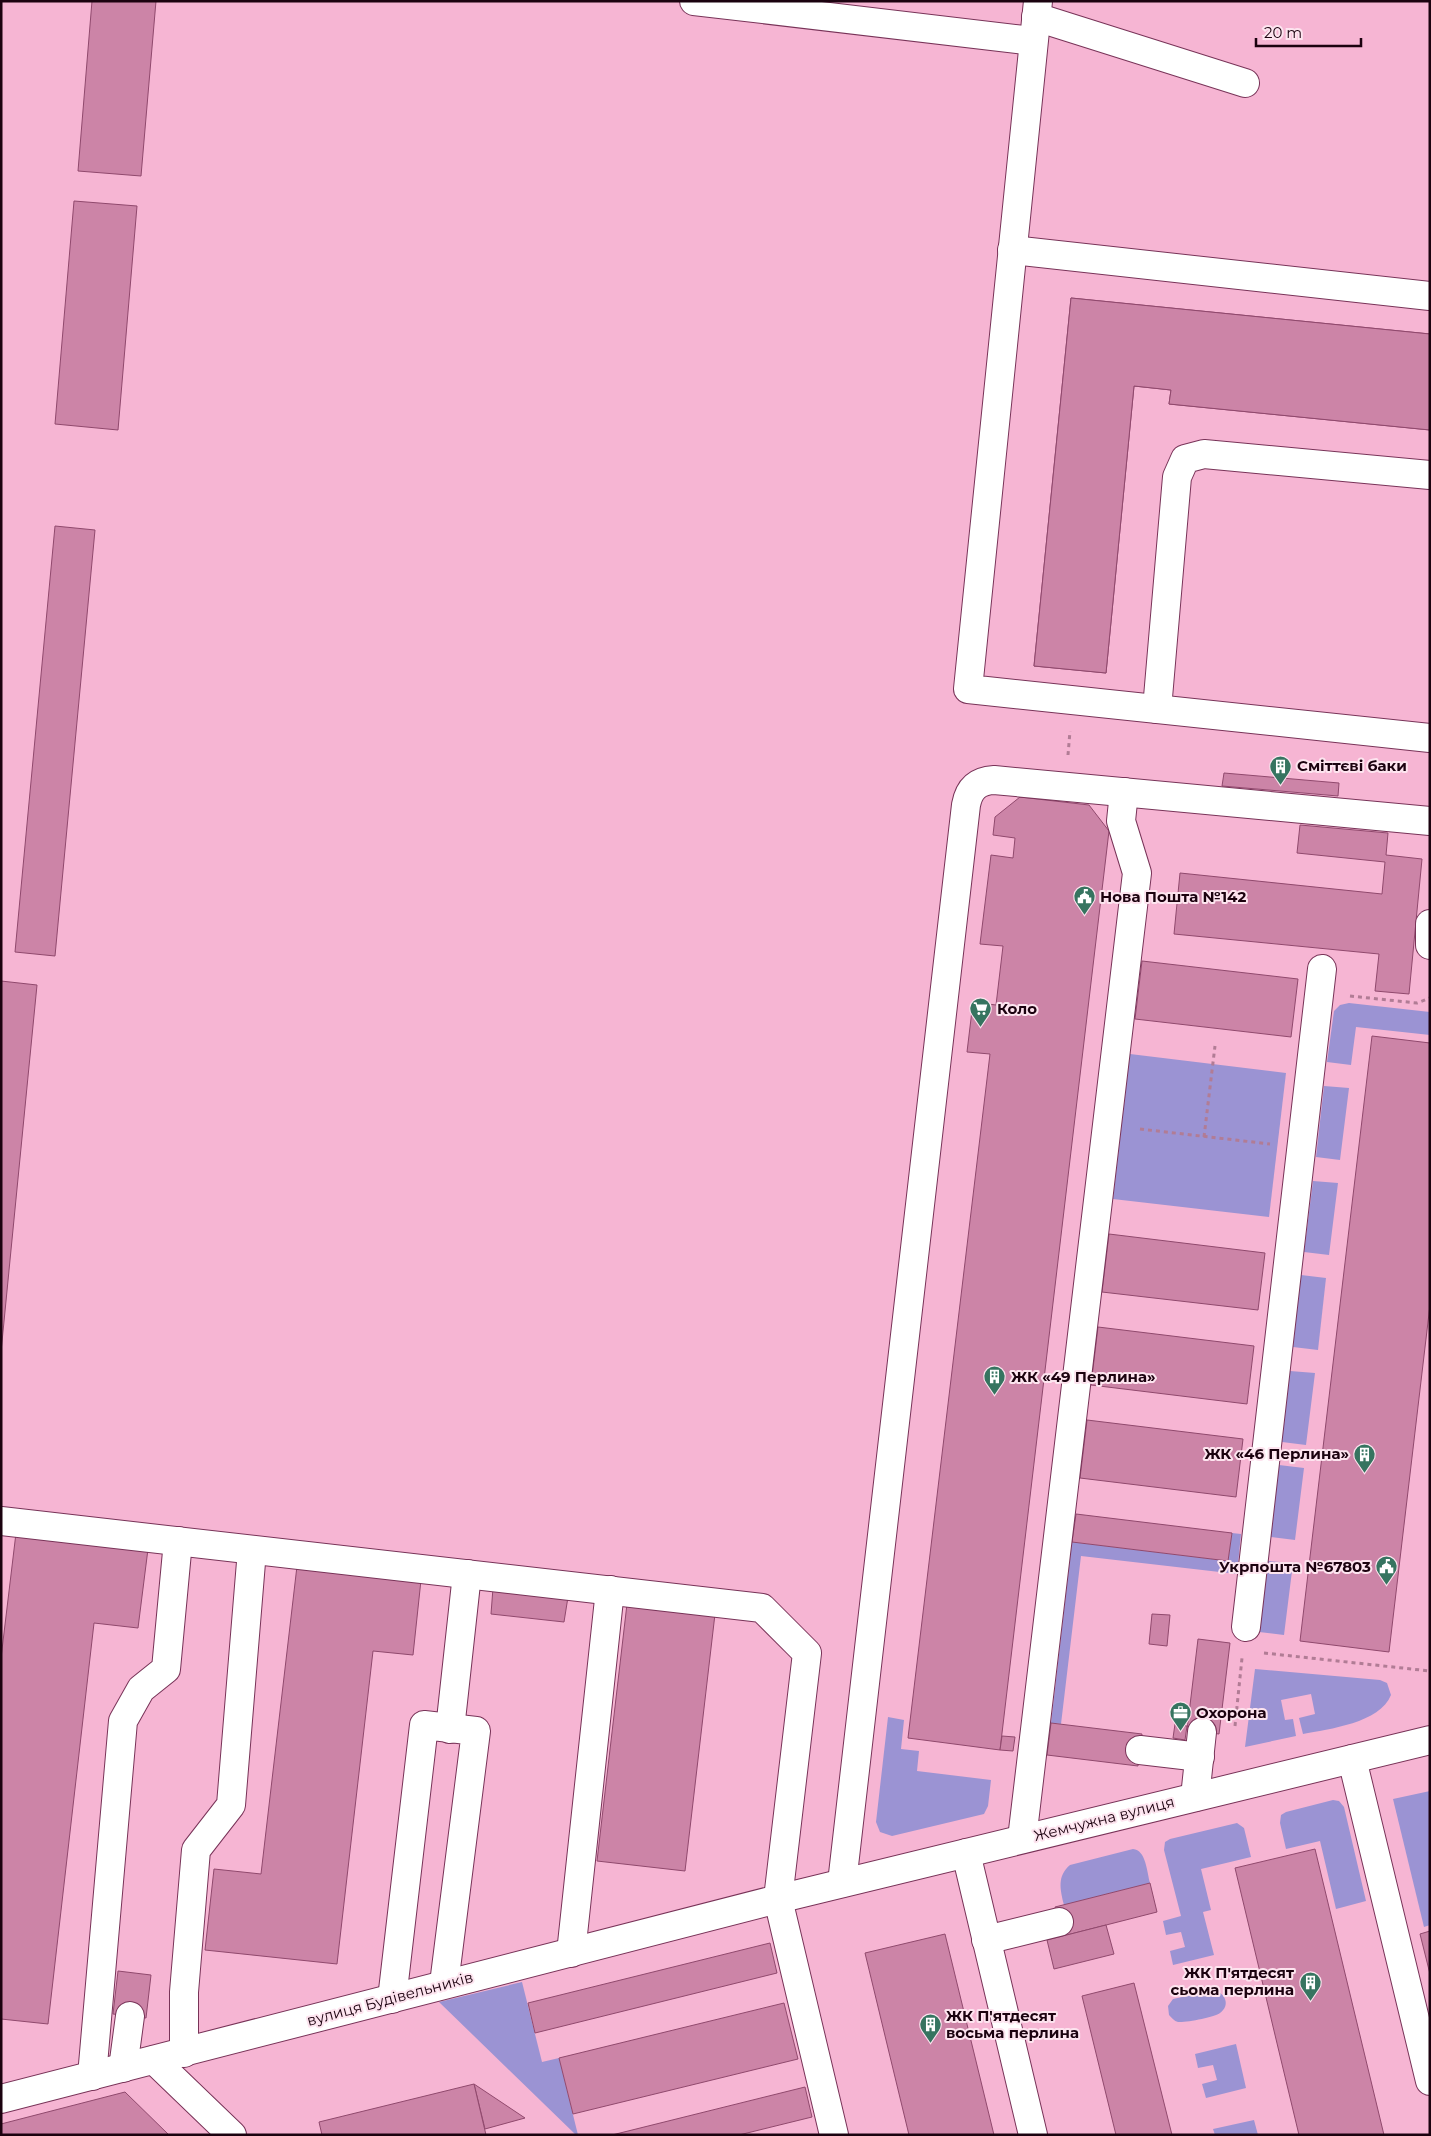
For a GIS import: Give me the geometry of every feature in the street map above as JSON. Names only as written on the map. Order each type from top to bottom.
[{"type":"street","points":[[694,1],[1036,20],[1246,83]]},
{"type":"street","points":[[1036,20],[968,689],[1430,738]]},
{"type":"street","points":[[1012,250],[1430,296]]},
{"type":"street","points":[[1158,709],[1177,477],[1185,459],[1204,454],[1430,475]]},
{"type":"street","points":[[842,1883],[967,797],[977,784],[985,780],[1430,821]]},
{"type":"street","points":[[1022,1839],[1137,873],[1120,821],[1124,792]]},
{"type":"street","points":[[1430,924],[1430,945]]},
{"type":"street","points":[[1244,1639],[1321,981]]},
{"type":"street","points":[[1,1521],[762,1608],[807,1653],[778,1899],[834,2135]]},
{"type":"street","points":[[92,2076],[124,1722],[140,1689],[166,1669],[178,1541]]},
{"type":"street","points":[[184,2053],[184,1992],[196,1850],[231,1805],[252,1550]]},
{"type":"street","points":[[450,1728],[467,1574]]},
{"type":"street","points":[[571,1953],[610,1590]]},
{"type":"street","points":[[392,1999],[424,1725],[476,1732],[444,1984]]},
{"type":"street","name":"Жемчужна вулиця","points":[[778,1899],[1430,1740]]},
{"type":"street","points":[[1140,1750],[1201,1745],[1195,1797]]},
{"type":"street","points":[[1352,1759],[1430,2081]]},
{"type":"street","points":[[966,1853],[1033,2135]]},
{"type":"street","name":"вулиця Будівельників","points":[[1,2099],[778,1899]]},
{"type":"street","points":[[986,1940],[1059,1922]]},
{"type":"street","points":[[124,2068],[130,2016]]},
{"type":"street","points":[[154,2060],[232,2135]]},
{"type":"path","points":[[1065,786],[1073,700]]},
{"type":"path","points":[[1321,981],[1417,1003],[1430,998]]},
{"type":"path","points":[[1204,1136],[1215,1046]]},
{"type":"path","points":[[1107,1125],[1301,1148]]},
{"type":"path","points":[[1234,1730],[1244,1639],[1430,1671]]},
{"type":"shaded area","points":[[1349,1003],[1430,1012],[1430,1035],[1356,1027],[1351,1065],[1327,1062],[1334,1011],[1340,1005]]},
{"type":"shaded area","points":[[1130,1054],[1286,1073],[1269,1217],[1113,1199]]},
{"type":"shaded area","points":[[1324,1086],[1349,1088],[1340,1160],[1316,1157]]},
{"type":"shaded area","points":[[1313,1181],[1338,1183],[1329,1255],[1304,1252]]},
{"type":"shaded area","points":[[1301,1275],[1326,1278],[1318,1350],[1293,1347]]},
{"type":"shaded area","points":[[1290,1371],[1315,1373],[1306,1445],[1282,1442]]},
{"type":"shaded area","points":[[1279,1465],[1304,1468],[1295,1540],[1271,1537]]},
{"type":"shaded area","points":[[1232,1533],[1241,1534],[1237,1574],[1081,1556],[1061,1724],[1051,1723],[1072,1542],[1228,1561]]},
{"type":"shaded area","points":[[1268,1561],[1293,1563],[1284,1635],[1259,1632]]},
{"type":"shaded area","points":[[1255,1669],[1380,1680],[1387,1683],[1391,1695],[1385,1705],[1365,1718],[1339,1727],[1303,1734],[1299,1718],[1315,1714],[1311,1694],[1281,1700],[1285,1720],[1293,1719],[1296,1736],[1245,1747]]},
{"type":"shaded area","points":[[888,1717],[904,1720],[901,1749],[919,1751],[917,1771],[991,1780],[988,1806],[984,1814],[892,1836],[880,1832],[876,1822]]},
{"type":"shaded area","points":[[1430,1791],[1430,1925],[1424,1927],[1393,1799]]},
{"type":"shaded area","points":[[1333,1800],[1339,1801],[1344,1807],[1366,1901],[1336,1909],[1320,1841],[1286,1849],[1280,1823],[1281,1815],[1286,1812]]},
{"type":"shaded area","points":[[1237,1823],[1244,1828],[1251,1857],[1201,1869],[1211,1910],[1203,1912],[1214,1955],[1173,1965],[1170,1951],[1185,1947],[1181,1932],[1166,1935],[1163,1921],[1181,1916],[1164,1850],[1165,1842],[1170,1839]]},
{"type":"shaded area","points":[[1133,1849],[1141,1853],[1143,1857],[1150,1883],[1064,1905],[1061,1878],[1070,1865]]},
{"type":"shaded area","points":[[522,1982],[542,2062],[559,2058],[578,2135],[439,2002]]},
{"type":"shaded area","points":[[1214,1990],[1224,1996],[1226,2003],[1223,2010],[1217,2015],[1193,2021],[1178,2022],[1169,2015],[1168,2006],[1173,1999]]},
{"type":"shaded area","points":[[1236,2044],[1246,2088],[1206,2098],[1202,2084],[1217,2080],[1213,2065],[1198,2068],[1195,2054]]},
{"type":"shaded area","points":[[1254,2120],[1258,2135],[1215,2135],[1213,2129]]},
{"type":"building","points":[[92,1],[156,1],[141,176],[78,171]]},
{"type":"building","points":[[74,201],[137,206],[118,430],[55,424]]},
{"type":"building","points":[[1071,298],[1430,334],[1430,430],[1169,404],[1171,390],[1134,386],[1106,673],[1034,666]]},
{"type":"building","points":[[1071,298],[1430,334],[1430,430],[1169,404],[1171,390],[1134,386],[1106,673],[1034,666]]},
{"type":"building","points":[[55,526],[95,530],[55,956],[15,952]]},
{"type":"building","name":"Сміттєві баки","points":[[1224,773],[1339,783],[1338,796],[1222,786]]},
{"type":"building","name":"ЖК «49 Перлина»","points":[[1020,797],[1089,805],[1109,831],[1000,1750],[908,1738],[990,1054],[967,1052],[973,1002],[996,1005],[1003,946],[980,944],[991,855],[1013,858],[1015,838],[993,835],[995,817]]},
{"type":"building","points":[[1300,825],[1388,833],[1386,855],[1422,859],[1409,994],[1375,991],[1379,954],[1174,934],[1180,873],[1382,894],[1385,862],[1297,853]]},
{"type":"building","points":[[1142,961],[1298,979],[1291,1037],[1135,1019]]},
{"type":"building","points":[[1,981],[37,985],[1,1352]]},
{"type":"building","name":"ЖК «46 Перлина»","points":[[1372,1036],[1430,1043],[1430,1305],[1389,1652],[1300,1641]]},
{"type":"building","points":[[1109,1234],[1265,1253],[1258,1310],[1102,1292]]},
{"type":"building","points":[[1098,1327],[1254,1346],[1247,1404],[1091,1385]]},
{"type":"building","points":[[1087,1420],[1243,1439],[1236,1497],[1080,1478]]},
{"type":"building","points":[[1076,1514],[1232,1533],[1228,1561],[1072,1542]]},
{"type":"building","points":[[16,1533],[148,1549],[138,1628],[94,1623],[48,2024],[1,2019],[1,1658]]},
{"type":"building","points":[[297,1566],[421,1580],[413,1655],[373,1651],[337,1964],[205,1950],[214,1869],[261,1874]]},
{"type":"building","points":[[493,1588],[568,1597],[564,1622],[491,1614]]},
{"type":"building","points":[[627,1604],[715,1614],[685,1871],[597,1861]]},
{"type":"building","points":[[1152,1614],[1170,1615],[1167,1646],[1149,1644]]},
{"type":"building","points":[[1198,1639],[1230,1643],[1219,1734],[1187,1730]]},
{"type":"building","points":[[1051,1723],[1142,1734],[1138,1766],[1047,1755]]},
{"type":"building","name":"Охорона","points":[[1175,1724],[1187,1726],[1185,1740],[1173,1738]]},
{"type":"building","points":[[1002,1736],[1015,1737],[1013,1751],[1000,1750]]},
{"type":"building","name":"ЖК П'ятдесят сьома перлина","points":[[1315,1849],[1384,2135],[1299,2135],[1235,1868]]},
{"type":"building","points":[[1150,1883],[1157,1912],[1063,1936],[1055,1907]]},
{"type":"building","points":[[1106,1925],[1114,1954],[1054,1969],[1047,1940]]},
{"type":"building","points":[[1430,1931],[1430,1974],[1420,1934]]},
{"type":"building","name":"ЖК П'ятдесят восьма перлина","points":[[945,1934],[994,2135],[909,2135],[865,1953]]},
{"type":"building","points":[[770,1943],[777,1973],[535,2033],[528,2003]]},
{"type":"building","points":[[118,1971],[151,1975],[146,2018],[113,2014]]},
{"type":"building","points":[[1134,1983],[1172,2135],[1116,2135],[1082,1996]]},
{"type":"building","points":[[784,2003],[798,2059],[573,2114],[559,2058]]},
{"type":"building","points":[[474,2084],[525,2118],[485,2129]]},
{"type":"building","points":[[474,2084],[486,2135],[322,2135],[319,2122]]},
{"type":"building","points":[[805,2087],[812,2117],[739,2135],[612,2135]]},
{"type":"building","points":[[125,2092],[169,2135],[1,2135],[1,2124]]},
{"type":"place","name":"Сміттєві баки","points":[[1281,785]]},
{"type":"place","name":"Нова Пошта №142","points":[[1084,916]]},
{"type":"place","name":"Коло","points":[[981,1028]]},
{"type":"place","name":"ЖК «49 Перлина»","points":[[995,1396]]},
{"type":"place","name":"ЖК «46 Перлина»","points":[[1365,1473]]},
{"type":"place","name":"Укрпошта №67803","points":[[1387,1586]]},
{"type":"place","name":"Охорона","points":[[1180,1732]]},
{"type":"place","name":"ЖК П'ятдесят сьома перлина","points":[[1310,2001]]},
{"type":"place","name":"ЖК П'ятдесят восьма перлина","points":[[930,2044]]}]
